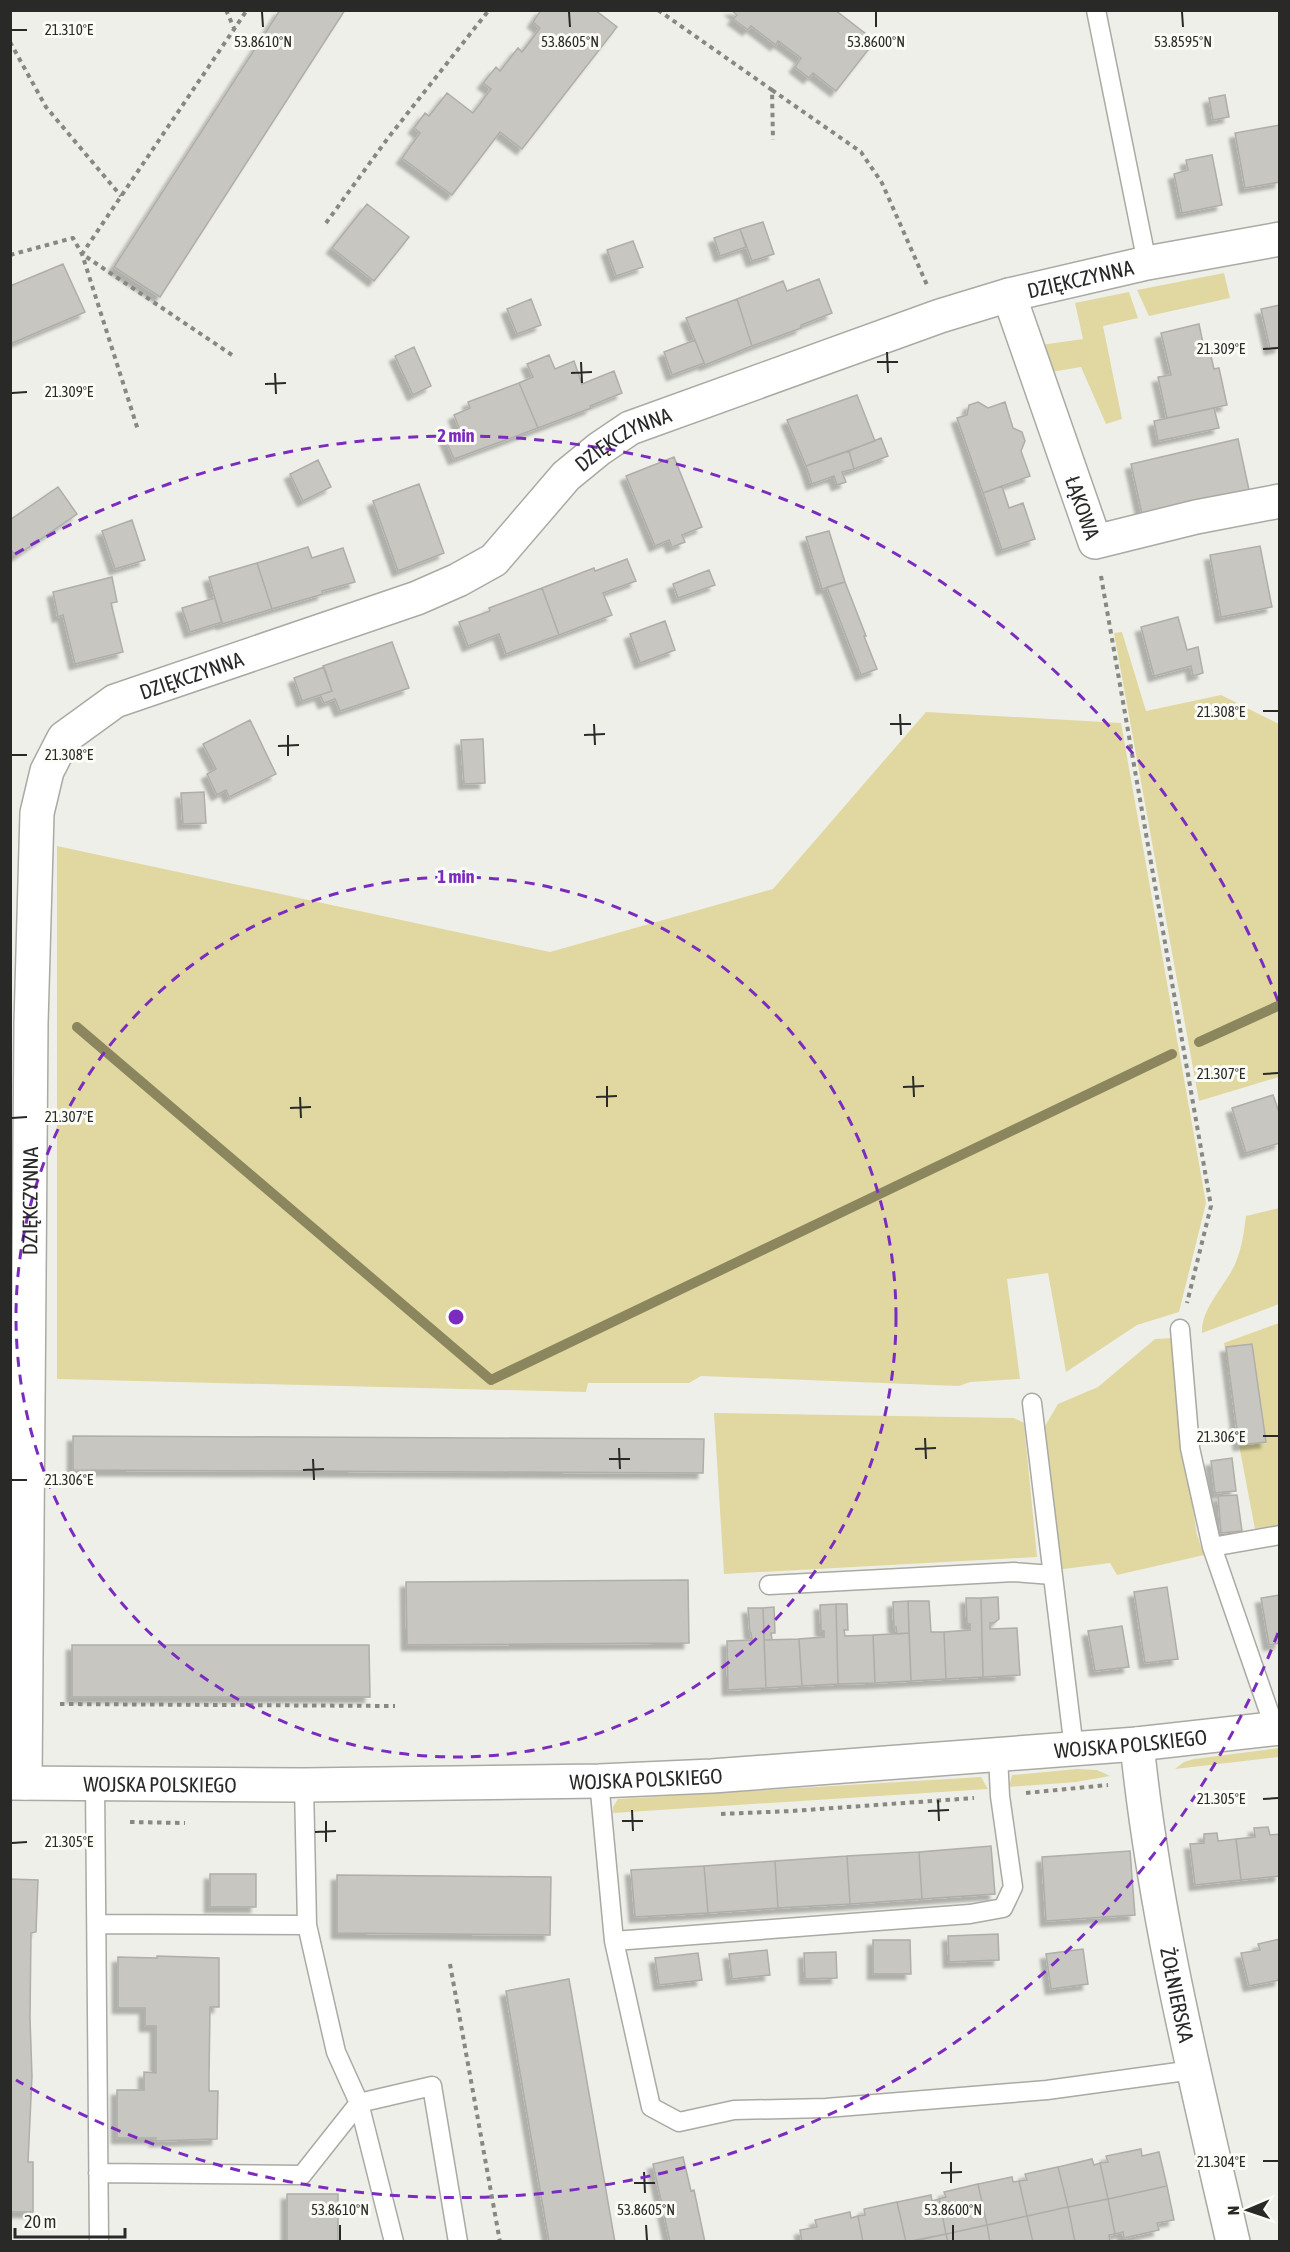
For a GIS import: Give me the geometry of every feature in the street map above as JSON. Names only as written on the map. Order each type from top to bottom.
[{"type":"street","name":"DZIĘKCZYNNA","points":[[18,1783],[30,1070],[37,813],[47,771],[64,738],[115,701],[417,598],[458,580],[494,560],[566,476],[630,428],[940,316],[1009,295],[1148,263],[1280,239]]},
{"type":"street","name":"ŁĄKOWA","points":[[1009,295],[1095,542],[1196,517],[1280,501]]},
{"type":"street","name":"WOJSKA POLSKIEGO","points":[[18,1783],[304,1785],[599,1781],[712,1776],[998,1756],[1277,1729]]},
{"type":"street","name":"ŻOŁNIERSKA","points":[[1137,1744],[1143,1806],[1174,1985],[1233,2241]]},
{"type":"lane","points":[[1096,10],[1148,263]]},
{"type":"lane","points":[[1180,1329],[1190,1448],[1212,1547],[1277,1729]]},
{"type":"lane","points":[[1032,1403],[1074,1749]]},
{"type":"lane","points":[[1212,1547],[1280,1535]]},
{"type":"lane","points":[[769,1585],[1014,1572],[1052,1575]]},
{"type":"lane","points":[[614,1941],[970,1914],[1003,1908],[1013,1887],[1000,1796],[998,1756]]},
{"type":"lane","points":[[599,1781],[614,1941],[651,2107],[679,2122],[734,2110],[826,2108],[1035,2091],[1193,2070]]},
{"type":"lane","points":[[95,1783],[99,2241]]},
{"type":"lane","points":[[304,1785],[307,1925],[336,2052],[359,2103],[394,2241]]},
{"type":"lane","points":[[97,1924],[307,1925]]},
{"type":"lane","points":[[98,2174],[302,2175],[359,2103],[432,2086],[458,2241]]},
{"type":"path","points":[[226,10],[235,29]]},
{"type":"path","points":[[82,254],[247,10]]},
{"type":"path","points":[[326,223],[388,138],[489,10]]},
{"type":"path","points":[[658,10],[861,152],[882,183],[940,316]]},
{"type":"path","points":[[10,42],[46,107],[121,196]]},
{"type":"path","points":[[772,90],[773,140]]},
{"type":"path","points":[[10,255],[73,238],[82,254],[138,430]]},
{"type":"path","points":[[82,254],[232,354]]},
{"type":"path","points":[[1095,542],[1211,1206],[1180,1329]]},
{"type":"path","points":[[58,1704],[395,1706]]},
{"type":"path","points":[[450,1964],[501,2241]]},
{"type":"shaded area","points":[[1224,273],[1230,298],[1149,316],[1137,290]]},
{"type":"shaded area","points":[[1129,292],[1138,318],[1103,326],[1122,419],[1106,424],[1081,367],[1051,372],[1041,345],[1083,339],[1075,303]]},
{"type":"shaded area","points":[[1122,632],[1146,711],[1221,695],[1279,724],[1279,1077],[1199,1101],[1114,633]]},
{"type":"shaded area","points":[[926,712],[1121,723],[1206,1203],[1179,1312],[1137,1325],[1066,1372],[1048,1273],[1007,1279],[1020,1379],[970,1382],[959,1386],[701,1376],[689,1383],[588,1383],[586,1392],[57,1379],[57,846],[550,952],[773,889]]},
{"type":"shaded area","points":[[1279,1208],[1279,1304],[1202,1333],[1205,1314],[1236,1262],[1246,1216]]},
{"type":"shaded area","points":[[1279,1323],[1279,1527],[1255,1529],[1239,1445],[1224,1343]]},
{"type":"shaded area","points":[[1173,1338],[1185,1457],[1197,1535],[1204,1555],[1117,1575],[1110,1563],[1056,1570],[1042,1431],[1058,1404],[1098,1387],[1155,1339]]},
{"type":"shaded area","points":[[714,1413],[1014,1418],[1024,1423],[1037,1557],[724,1574]]},
{"type":"shaded area","points":[[1279,1748],[1279,1757],[1175,1769],[1184,1762],[1194,1759]]},
{"type":"shaded area","points":[[1077,1769],[1097,1770],[1110,1776],[1076,1782],[1009,1787],[1012,1775]]},
{"type":"shaded area","points":[[981,1777],[988,1789],[613,1813],[613,1807],[618,1799]]},
{"type":"building","points":[[280,10],[345,10],[160,297],[114,267]]},
{"type":"building","points":[[541,10],[595,10],[617,27],[522,149],[500,132],[452,195],[402,158],[420,133],[414,128],[425,113],[429,116],[447,93],[473,113],[491,89],[483,83],[496,67],[500,71],[518,48],[522,52],[540,28],[533,22]]},
{"type":"building","points":[[731,10],[835,10],[875,41],[836,91],[813,73],[809,78],[795,67],[801,58],[778,41],[776,45],[751,26],[748,30],[733,19],[737,15]]},
{"type":"building","points":[[1225,95],[1229,117],[1213,120],[1209,98]]},
{"type":"building","points":[[1280,125],[1280,182],[1245,188],[1235,133]]},
{"type":"building","points":[[1212,155],[1222,205],[1182,213],[1174,174],[1188,170],[1186,160]]},
{"type":"building","points":[[367,204],[409,237],[374,281],[332,248]]},
{"type":"building","points":[[763,222],[774,254],[752,261],[740,229]]},
{"type":"building","points":[[740,229],[746,247],[720,256],[714,238]]},
{"type":"building","points":[[633,241],[643,267],[616,276],[607,250]]},
{"type":"building","points":[[63,264],[85,312],[10,344],[10,286]]},
{"type":"building","points":[[819,279],[832,313],[801,325],[801,328],[752,346],[737,299],[783,281],[787,291]]},
{"type":"building","points":[[531,299],[541,325],[517,334],[507,309]]},
{"type":"building","points":[[737,299],[752,346],[705,365],[686,318]]},
{"type":"building","points":[[1280,305],[1280,347],[1270,349],[1261,309]]},
{"type":"building","points":[[1199,324],[1205,353],[1210,352],[1214,369],[1219,368],[1227,405],[1167,418],[1158,377],[1171,375],[1161,333]]},
{"type":"building","points":[[695,340],[704,363],[672,375],[664,352]]},
{"type":"building","points":[[414,347],[431,386],[413,395],[395,356]]},
{"type":"building","points":[[549,355],[555,369],[574,361],[582,384],[614,371],[622,393],[590,406],[591,408],[538,428],[519,383],[533,377],[527,364]]},
{"type":"building","points":[[519,383],[538,428],[454,459],[444,436],[460,430],[454,415],[470,408],[468,402]]},
{"type":"building","points":[[857,395],[875,441],[806,466],[787,420]]},
{"type":"building","points":[[978,402],[988,408],[1005,402],[1013,428],[1022,432],[1025,441],[1021,451],[1030,476],[983,493],[957,418],[967,415],[969,405]]},
{"type":"building","points":[[1214,408],[1219,428],[1158,441],[1154,421]]},
{"type":"building","points":[[881,438],[888,456],[854,469],[849,451]]},
{"type":"building","points":[[1238,439],[1249,490],[1142,514],[1131,464]]},
{"type":"building","points":[[849,451],[854,469],[842,472],[846,482],[837,485],[834,476],[812,484],[806,466]]},
{"type":"building","points":[[674,457],[702,527],[682,535],[685,542],[672,547],[669,540],[655,546],[626,476]]},
{"type":"building","points":[[318,460],[331,487],[303,501],[290,474]]},
{"type":"building","points":[[419,484],[444,553],[398,571],[373,501]]},
{"type":"building","points":[[1002,486],[1009,508],[1023,503],[1035,539],[1002,550],[983,493]]},
{"type":"building","points":[[58,487],[77,514],[16,556],[10,549],[10,520]]},
{"type":"building","points":[[132,520],[145,560],[115,569],[102,531]]},
{"type":"building","points":[[829,531],[845,582],[822,589],[806,537]]},
{"type":"building","points":[[1260,546],[1272,607],[1221,617],[1210,555]]},
{"type":"building","points":[[308,547],[312,558],[343,548],[355,582],[272,609],[257,563]]},
{"type":"building","points":[[627,559],[636,581],[603,593],[612,615],[559,635],[542,588],[594,568],[595,571]]},
{"type":"building","points":[[257,563],[272,609],[222,624],[209,577]]},
{"type":"building","points":[[709,570],[715,585],[678,598],[673,584]]},
{"type":"building","points":[[112,577],[117,602],[111,603],[123,652],[75,664],[63,615],[58,617],[53,592]]},
{"type":"building","points":[[845,582],[877,669],[861,675],[827,587]]},
{"type":"building","points":[[542,588],[559,635],[506,654],[499,634],[468,646],[459,622]]},
{"type":"building","points":[[215,598],[222,622],[190,632],[182,608]]},
{"type":"building","points":[[1178,617],[1187,650],[1198,647],[1203,673],[1193,676],[1191,666],[1154,676],[1141,627]]},
{"type":"building","points":[[665,621],[675,650],[640,663],[630,634]]},
{"type":"building","points":[[392,642],[409,688],[340,711],[335,699],[324,703],[320,695],[332,691],[323,666]]},
{"type":"building","points":[[324,667],[332,691],[302,701],[294,678]]},
{"type":"building","points":[[250,720],[276,774],[229,797],[226,790],[217,795],[207,774],[216,769],[203,744]]},
{"type":"building","points":[[483,739],[485,783],[464,784],[461,740]]},
{"type":"building","points":[[204,792],[206,823],[183,824],[181,793]]},
{"type":"building","points":[[1273,1095],[1280,1115],[1280,1143],[1246,1153],[1232,1108]]},
{"type":"building","points":[[1252,1344],[1266,1442],[1239,1445],[1226,1347]]},
{"type":"building","points":[[73,1436],[704,1439],[703,1473],[73,1470]]},
{"type":"building","points":[[1232,1458],[1236,1491],[1215,1493],[1211,1461]]},
{"type":"building","points":[[1237,1495],[1242,1531],[1221,1533],[1218,1496]]},
{"type":"building","points":[[688,1580],[689,1643],[407,1645],[406,1582]]},
{"type":"building","points":[[1167,1587],[1178,1659],[1145,1663],[1134,1592]]},
{"type":"building","points":[[1280,1595],[1280,1643],[1269,1645],[1261,1598]]},
{"type":"building","points":[[998,1597],[999,1619],[990,1623],[990,1629],[1017,1628],[1020,1675],[983,1677],[981,1598]]},
{"type":"building","points":[[966,1598],[981,1598],[983,1677],[946,1679],[944,1632],[970,1630],[970,1624],[967,1624]]},
{"type":"building","points":[[908,1601],[929,1601],[931,1632],[944,1632],[946,1679],[911,1681]]},
{"type":"building","points":[[908,1601],[909,1633],[897,1634],[896,1627],[894,1627],[893,1602]]},
{"type":"building","points":[[836,1604],[838,1684],[802,1686],[799,1639],[824,1637],[824,1631],[821,1631],[820,1605]]},
{"type":"building","points":[[836,1604],[847,1604],[848,1630],[844,1630],[845,1636],[873,1635],[875,1683],[838,1684]]},
{"type":"building","points":[[774,1607],[775,1633],[771,1633],[772,1640],[764,1640],[763,1608]]},
{"type":"building","points":[[748,1608],[763,1608],[766,1688],[728,1690],[727,1641],[752,1640]]},
{"type":"building","points":[[1122,1626],[1129,1667],[1095,1671],[1088,1631]]},
{"type":"building","points":[[909,1633],[911,1681],[875,1683],[873,1635]]},
{"type":"building","points":[[799,1639],[802,1686],[766,1688],[764,1640]]},
{"type":"building","points":[[72,1645],[369,1645],[370,1697],[72,1697]]},
{"type":"building","points":[[1268,1827],[1270,1835],[1280,1834],[1280,1876],[1241,1880],[1236,1839],[1255,1837],[1254,1828]]},
{"type":"building","points":[[1217,1833],[1218,1841],[1236,1839],[1241,1880],[1195,1885],[1190,1844],[1204,1843],[1204,1834]]},
{"type":"building","points":[[991,1846],[995,1894],[922,1899],[919,1852]]},
{"type":"building","points":[[1130,1851],[1135,1915],[1046,1921],[1042,1857]]},
{"type":"building","points":[[919,1852],[922,1899],[850,1904],[847,1856]]},
{"type":"building","points":[[847,1856],[850,1904],[778,1908],[775,1861]]},
{"type":"building","points":[[775,1861],[778,1908],[708,1913],[704,1866]]},
{"type":"building","points":[[704,1866],[708,1913],[635,1917],[631,1870]]},
{"type":"building","points":[[210,1874],[256,1874],[256,1907],[210,1907]]},
{"type":"building","points":[[337,1875],[551,1877],[550,1935],[337,1933]]},
{"type":"building","points":[[10,1879],[38,1880],[36,1932],[31,1933],[32,2076],[28,2162],[33,2162],[33,2212],[10,2212]]},
{"type":"building","points":[[998,1934],[999,1960],[949,1962],[948,1936]]},
{"type":"building","points":[[1280,1939],[1280,1980],[1249,1986],[1241,1953],[1260,1950],[1258,1944]]},
{"type":"building","points":[[873,1940],[910,1940],[911,1974],[873,1974]]},
{"type":"building","points":[[1083,1949],[1088,1984],[1051,1989],[1046,1954]]},
{"type":"building","points":[[767,1950],[770,1975],[732,1979],[729,1954]]},
{"type":"building","points":[[836,1952],[837,1978],[805,1979],[804,1953]]},
{"type":"building","points":[[698,1953],[702,1980],[659,1985],[655,1958]]},
{"type":"building","points":[[157,1956],[219,1958],[219,2007],[210,2007],[209,2078],[209,2091],[218,2091],[217,2139],[155,2141],[156,2138],[117,2138],[117,2090],[144,2090],[144,2072],[156,2073],[156,2026],[145,2026],[145,2008],[118,2008],[118,1957],[157,1958]]},
{"type":"building","points":[[569,1979],[615,2242],[549,2242],[506,1991]]},
{"type":"building","points":[[1141,2149],[1142,2156],[1159,2152],[1167,2186],[1108,2199],[1100,2163],[1108,2162],[1106,2156]]},
{"type":"building","points":[[683,2157],[691,2191],[694,2190],[705,2242],[670,2242],[653,2164]]},
{"type":"building","points":[[1092,2159],[1094,2165],[1100,2163],[1108,2199],[1068,2207],[1058,2167]]},
{"type":"building","points":[[1058,2167],[1068,2207],[1027,2216],[1019,2181],[1027,2180],[1025,2174]]},
{"type":"building","points":[[1012,2177],[1013,2182],[1019,2181],[1027,2216],[987,2225],[978,2184]]},
{"type":"building","points":[[978,2184],[987,2225],[946,2234],[939,2199],[946,2197],[944,2192]]},
{"type":"building","points":[[1167,2186],[1174,2220],[1157,2223],[1159,2230],[1124,2238],[1123,2232],[1115,2234],[1108,2199]]},
{"type":"building","points":[[287,2194],[338,2194],[338,2242],[287,2242]]},
{"type":"building","points":[[931,2195],[932,2201],[939,2199],[946,2234],[906,2242],[897,2202]]},
{"type":"building","points":[[1108,2199],[1115,2234],[1109,2235],[1110,2241],[1075,2242],[1068,2207]]},
{"type":"building","points":[[897,2202],[906,2242],[863,2242],[858,2216],[865,2215],[864,2209]]},
{"type":"building","points":[[1068,2207],[1075,2242],[1033,2242],[1027,2216]]},
{"type":"building","points":[[850,2212],[851,2218],[858,2216],[863,2242],[802,2242],[800,2230],[817,2227],[815,2220]]},
{"type":"building","points":[[1027,2216],[1033,2242],[990,2242],[987,2225]]},
{"type":"building","points":[[987,2225],[990,2242],[948,2242],[946,2234]]},
{"type":"building","points":[[946,2234],[948,2242],[910,2242]]},
{"type":"waterway","points":[[1199,1042],[1280,1005]]},
{"type":"waterway","points":[[77,1027],[491,1380],[1172,1054]]}]
